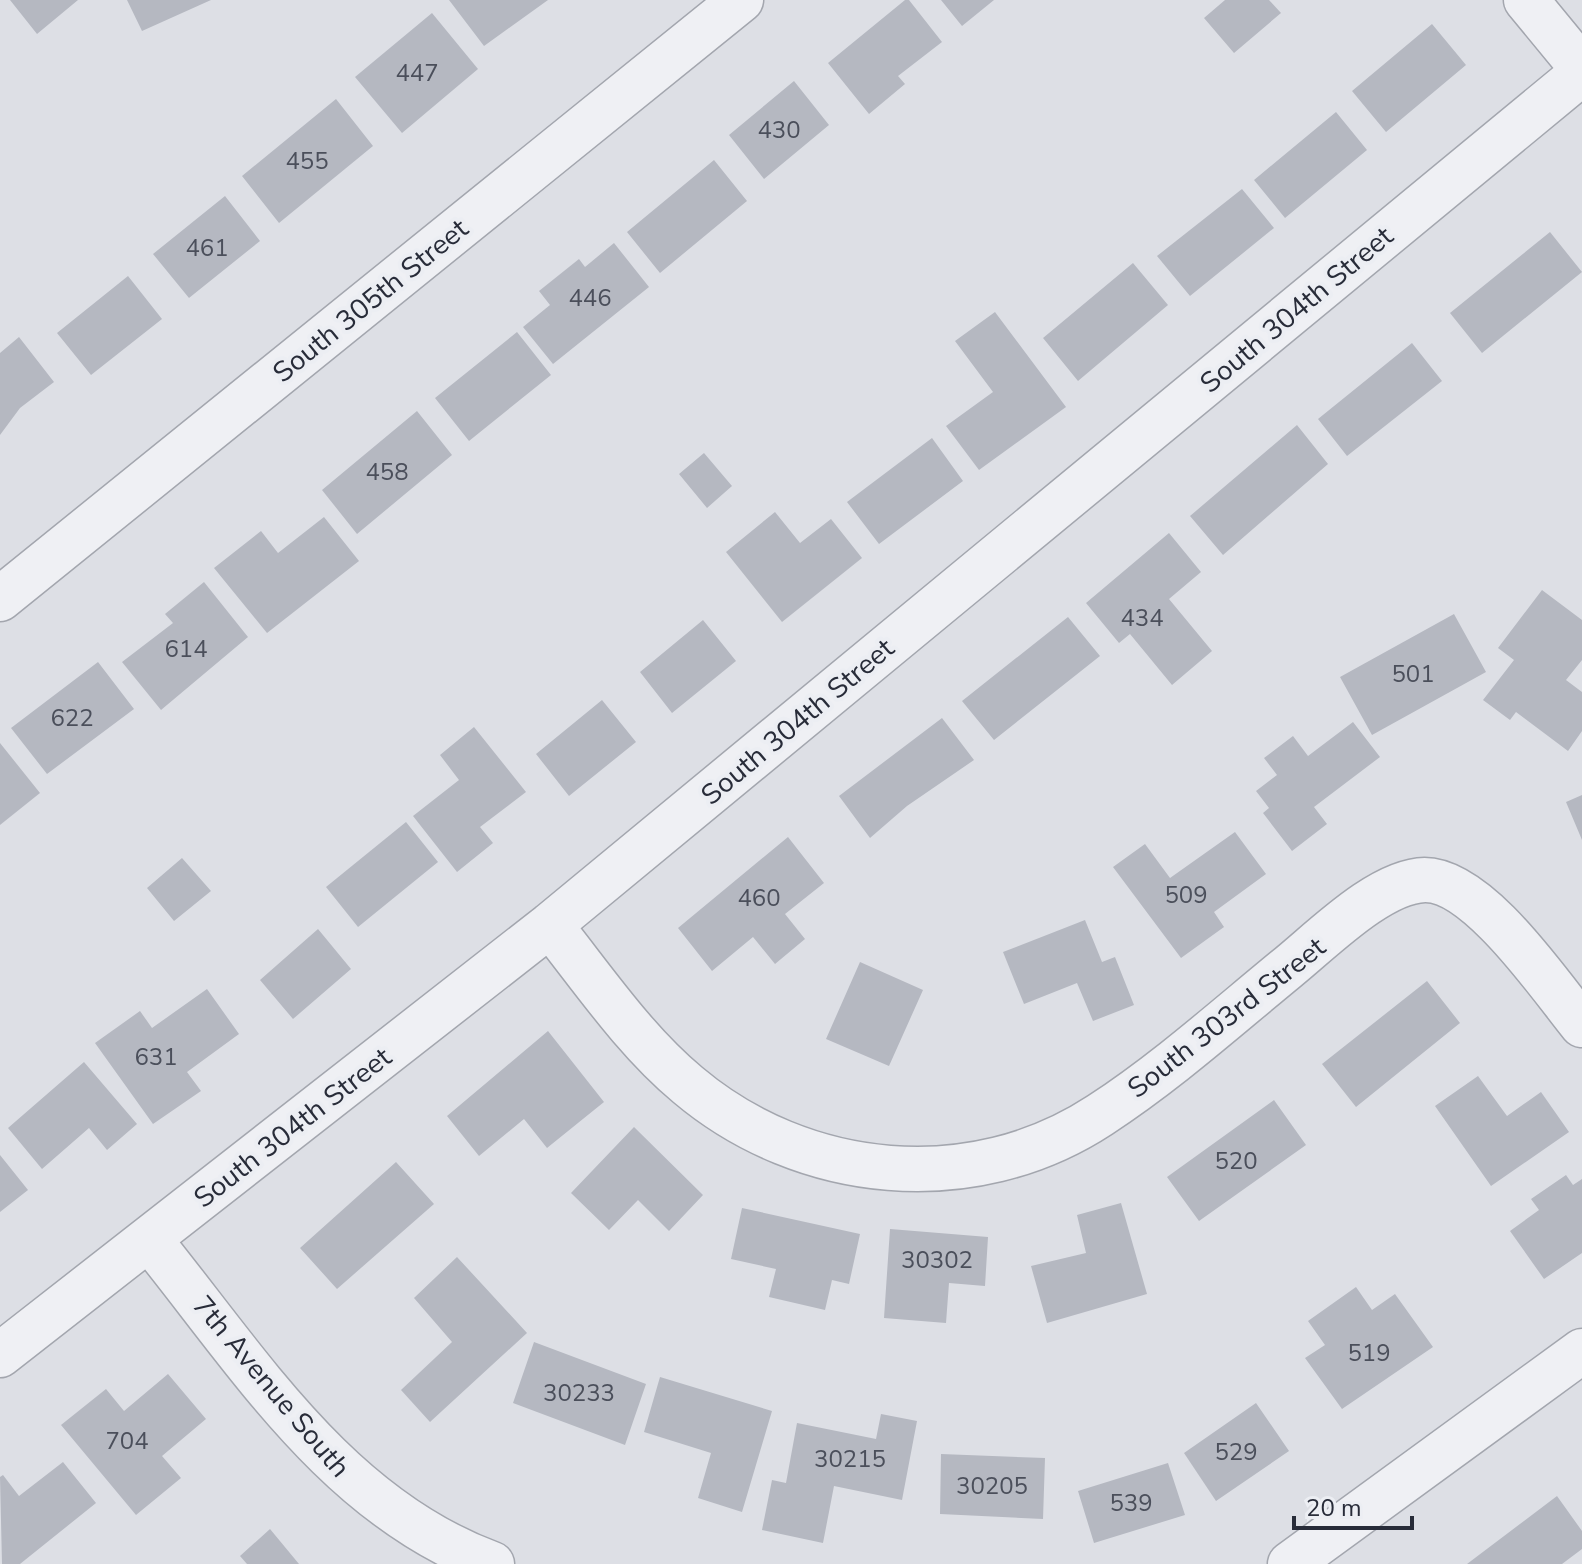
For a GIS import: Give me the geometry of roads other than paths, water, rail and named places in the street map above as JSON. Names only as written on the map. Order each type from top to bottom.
[{"type":"street","name":"South 305th Street","points":[[0,599],[741,0]]},
{"type":"street","points":[[1526,0],[1582,70]]},
{"type":"street","name":"South 304th Street","points":[[0,1355],[550,925],[1582,70]]},
{"type":"street","name":"South 303rd Street","points":[[550,925],[662,1060],[713,1104],[755,1131],[805,1151],[864,1166],[935,1171],[1000,1160],[1037,1147],[1098,1117],[1154,1077],[1377,897],[1403,884],[1426,880],[1450,886],[1493,921],[1582,1025]]},
{"type":"street","name":"7th Avenue South","points":[[149,1239],[318,1448],[388,1511],[420,1531],[492,1564]]},
{"type":"street","points":[[1290,1564],[1582,1351]]}]
